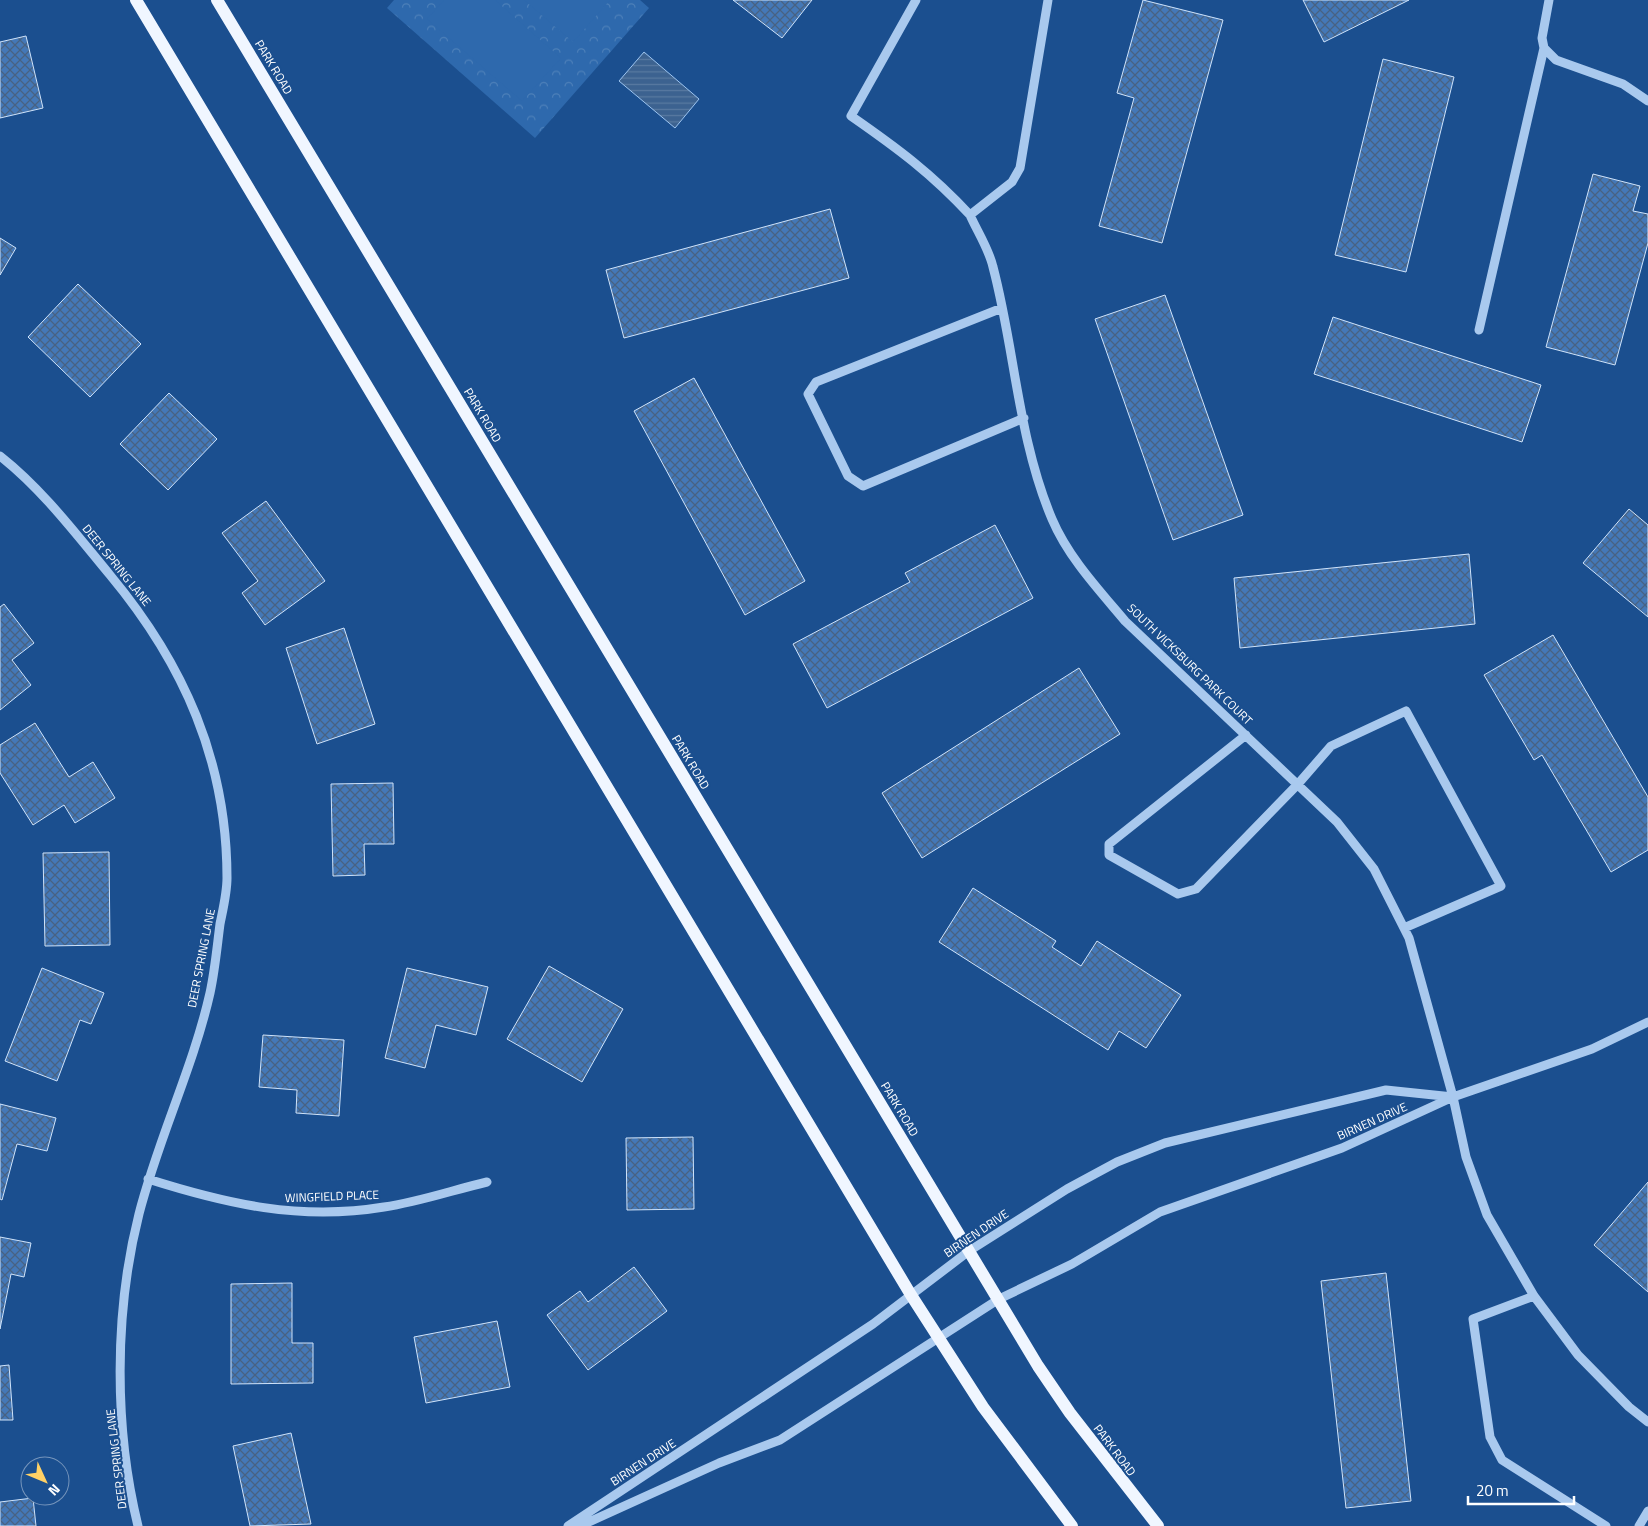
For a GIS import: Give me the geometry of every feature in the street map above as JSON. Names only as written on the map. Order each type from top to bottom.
[{"type":"main road","points":[[136,0],[910,1295],[984,1407],[1072,1526]]},
{"type":"main road","name":"PARK ROAD","points":[[217,0],[1038,1366],[1070,1412],[1158,1526]]},
{"type":"street","name":"SOUTH VICKSBURG PARK COURT","points":[[916,0],[851,116],[913,159],[941,184],[970,215],[993,265],[1035,473],[1052,520],[1071,551],[1125,621],[1337,822],[1374,869],[1404,928],[1453,1097],[1466,1157],[1487,1215],[1534,1296],[1578,1355],[1629,1407],[1648,1422]]},
{"type":"street","points":[[970,215],[1012,182],[1020,168],[1048,0]]},
{"type":"street","points":[[1479,330],[1544,48],[1542,38],[1549,0]]},
{"type":"street","points":[[1544,48],[1556,60],[1623,84],[1648,101]]},
{"type":"street","points":[[1002,308],[816,382],[808,394],[848,476],[863,486],[1024,418]]},
{"type":"street","name":"DEER SPRING LANE","points":[[0,456],[19,471],[77,535],[136,606],[165,649],[181,680],[207,746],[224,815],[227,881],[210,993],[148,1179],[130,1261],[120,1350],[122,1422],[138,1526]]},
{"type":"street","points":[[1246,735],[1109,844],[1109,855],[1178,894],[1196,889],[1298,784],[1331,746],[1406,711],[1501,886],[1404,928]]},
{"type":"street","name":"BIRNEN DRIVE","points":[[580,1526],[719,1463],[780,1440],[999,1299],[1072,1264],[1160,1212],[1342,1148],[1453,1097],[1592,1049],[1648,1022]]},
{"type":"street","name":"BIRNEN DRIVE","points":[[568,1526],[874,1324],[969,1250],[1067,1189],[1108,1166],[1165,1143],[1386,1090],[1453,1097]]},
{"type":"street","name":"WINGFIELD PLACE","points":[[148,1179],[210,1199],[277,1210],[313,1212],[383,1207],[487,1182]]},
{"type":"street","points":[[1534,1296],[1472,1319],[1490,1437],[1502,1460],[1606,1526]]},
{"type":"street","points":[[1639,1526],[1648,1511]]},
{"type":"green space","points":[[394,0],[640,0],[649,8],[535,138],[387,8]]},
{"type":"green space","points":[[444,0],[495,0],[561,58],[522,101],[427,19]]},
{"type":"green space","points":[[524,0],[610,0],[573,42]]},
{"type":"shaded area","points":[[644,52],[699,99],[675,128],[619,81]]},
{"type":"building","points":[[733,0],[812,0],[782,38]]},
{"type":"building","points":[[1143,0],[1223,20],[1162,243],[1099,226],[1134,98],[1117,93]]},
{"type":"building","points":[[1303,0],[1409,0],[1324,42]]},
{"type":"building","points":[[26,36],[43,108],[0,118],[0,42]]},
{"type":"building","points":[[1383,59],[1454,77],[1406,272],[1335,255]]},
{"type":"building","points":[[1593,174],[1640,186],[1633,211],[1648,214],[1648,243],[1615,365],[1546,347]]},
{"type":"building","points":[[830,209],[849,278],[624,338],[606,270]]},
{"type":"building","points":[[0,238],[16,248],[0,275]]},
{"type":"building","points":[[78,284],[141,344],[90,397],[28,337]]},
{"type":"building","points":[[1165,295],[1243,515],[1173,540],[1095,319]]},
{"type":"building","points":[[1333,317],[1541,385],[1522,442],[1314,374]]},
{"type":"building","points":[[694,378],[805,581],[745,615],[634,411]]},
{"type":"building","points":[[169,393],[217,439],[168,490],[120,444]]},
{"type":"building","points":[[266,501],[325,581],[265,625],[242,593],[258,581],[222,533]]},
{"type":"building","points":[[1629,509],[1648,525],[1648,617],[1583,563]]},
{"type":"building","points":[[995,525],[1033,598],[827,708],[793,644],[910,582],[905,573]]},
{"type":"building","points":[[1469,554],[1475,624],[1240,648],[1234,578]]},
{"type":"building","points":[[4,604],[34,643],[12,660],[31,685],[0,710],[0,607]]},
{"type":"building","points":[[344,628],[375,724],[317,744],[286,648]]},
{"type":"building","points":[[1553,635],[1648,797],[1648,850],[1611,872],[1542,755],[1534,760],[1484,675]]},
{"type":"building","points":[[1079,668],[1120,734],[922,858],[882,793]]},
{"type":"building","points":[[35,723],[69,777],[93,762],[115,798],[75,823],[64,805],[33,825],[0,773],[0,745]]},
{"type":"building","points":[[393,783],[394,844],[364,844],[365,875],[333,876],[331,784]]},
{"type":"building","points":[[109,852],[110,945],[45,946],[43,853]]},
{"type":"building","points":[[973,888],[1056,941],[1052,947],[1081,966],[1097,941],[1181,995],[1146,1048],[1119,1031],[1108,1050],[939,942]]},
{"type":"building","points":[[549,966],[623,1009],[582,1082],[507,1039]]},
{"type":"building","points":[[42,968],[104,993],[91,1024],[80,1020],[57,1081],[5,1061]]},
{"type":"building","points":[[407,968],[488,987],[476,1035],[436,1025],[425,1068],[385,1058]]},
{"type":"building","points":[[263,1035],[344,1040],[339,1116],[296,1113],[297,1090],[259,1087]]},
{"type":"building","points":[[0,1104],[56,1118],[47,1151],[17,1144],[2,1200],[0,1199]]},
{"type":"building","points":[[693,1137],[694,1209],[627,1210],[626,1138]]},
{"type":"building","points":[[1648,1182],[1648,1292],[1594,1245]]},
{"type":"building","points":[[0,1237],[31,1243],[24,1277],[11,1274],[0,1329]]},
{"type":"building","points":[[634,1267],[667,1311],[588,1370],[547,1315],[580,1291],[588,1302]]},
{"type":"building","points":[[1386,1273],[1411,1501],[1346,1508],[1321,1281]]},
{"type":"building","points":[[292,1283],[292,1343],[313,1343],[313,1383],[231,1384],[231,1284]]},
{"type":"building","points":[[497,1321],[510,1387],[426,1403],[414,1337]]},
{"type":"building","points":[[9,1365],[13,1420],[0,1420],[0,1366]]},
{"type":"building","points":[[291,1433],[311,1524],[250,1526],[233,1446]]},
{"type":"building","points":[[20,1500],[20,1506],[34,1506],[36,1526],[0,1526],[0,1502]]}]
